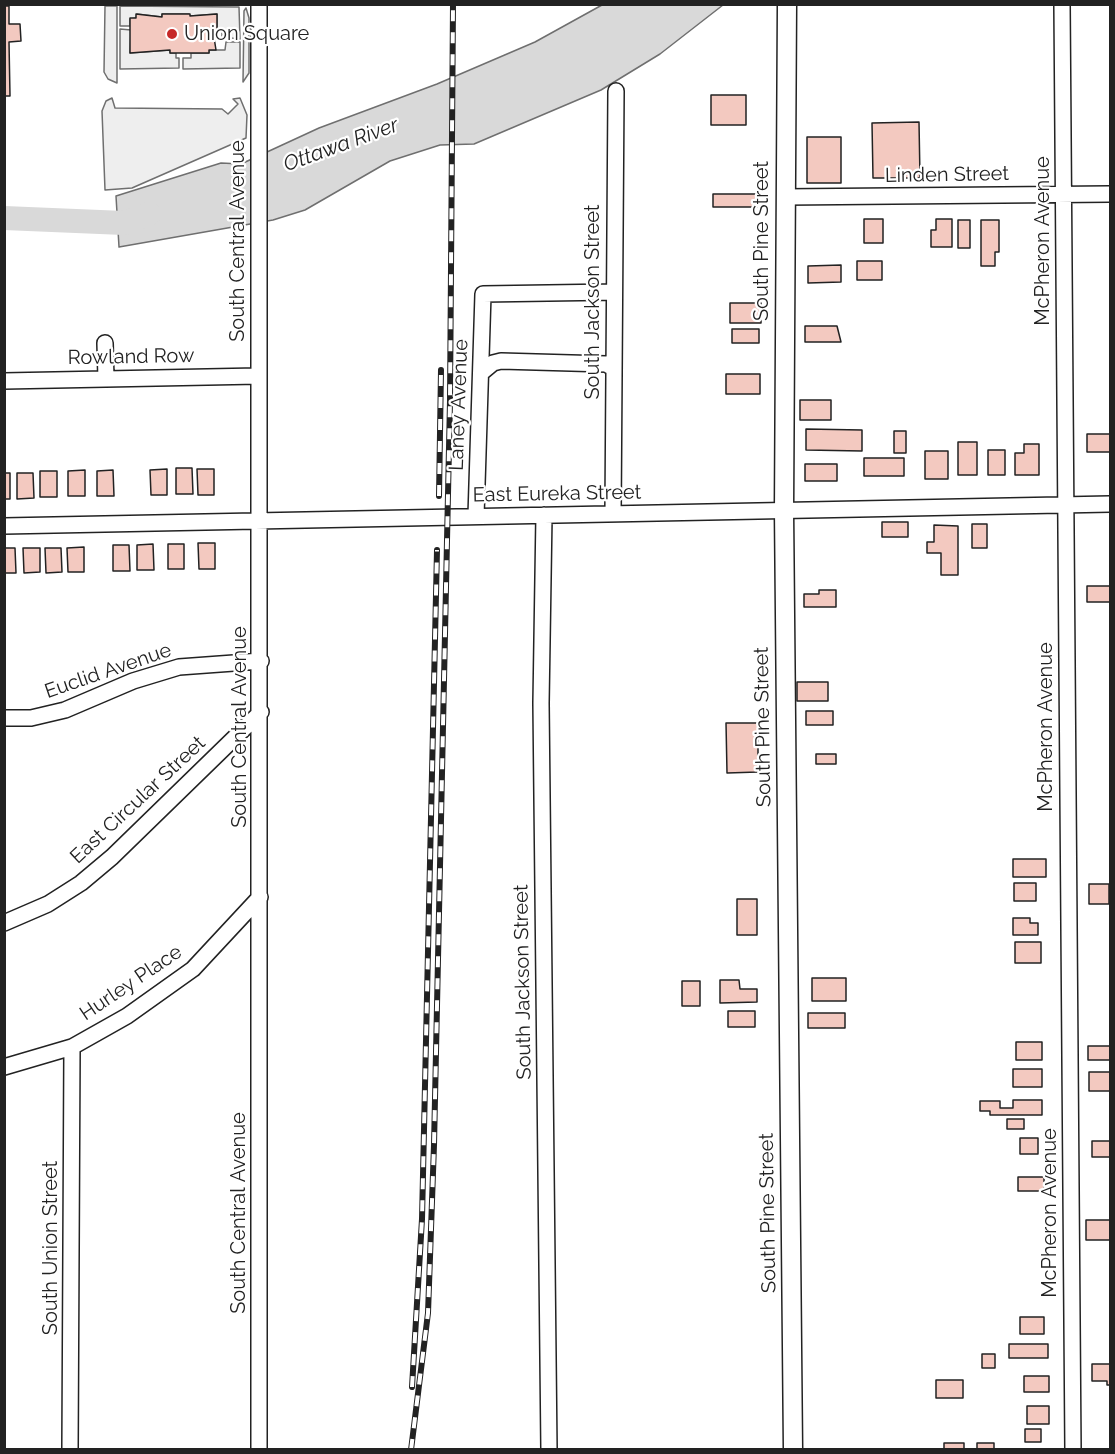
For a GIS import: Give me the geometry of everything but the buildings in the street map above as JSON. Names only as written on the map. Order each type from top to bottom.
[{"type":"main road","name":"South Pine Street","points":[[786,4],[784,510],[793,1449]]},
{"type":"street","name":"South Central Avenue","points":[[259,4],[260,1449]]},
{"type":"street","name":"McPheron Avenue","points":[[1062,4],[1073,1449]]},
{"type":"street","name":"South Jackson Street","points":[[613,514],[616,91]]},
{"type":"street","name":"Linden Street","points":[[785,197],[1110,194]]},
{"type":"street","name":"Laney Avenue","points":[[476,516],[483,294],[613,292]]},
{"type":"street","points":[[105,343],[106,379]]},
{"type":"street","points":[[481,373],[493,363],[501,361],[606,364],[613,368]]},
{"type":"street","name":"Rowland Row","points":[[4,381],[258,376]]},
{"type":"street","name":"East Eureka Street","points":[[4,526],[1110,504]]},
{"type":"street","name":"South Jackson Street","points":[[544,515],[541,715],[549,1449]]},
{"type":"street","name":"Euclid Avenue","points":[[4,718],[31,718],[65,710],[133,681],[179,667],[261,661]]},
{"type":"street","name":"East Circular Street","points":[[4,924],[48,904],[81,883],[112,857],[261,712]]},
{"type":"street","name":"Hurley Place","points":[[4,1067],[72,1047],[128,1017],[193,969],[260,897]]},
{"type":"street","name":"South Union Street","points":[[70,1449],[72,1047]]},
{"type":"shaded area","points":[[105,6],[117,6],[117,83],[108,79],[104,72]]},
{"type":"shaded area","points":[[120,6],[239,7],[240,39],[222,37],[222,31],[217,31],[217,14],[190,16],[189,14],[162,14],[162,17],[137,14],[136,18],[130,19],[130,26],[120,26]]},
{"type":"shaded area","points":[[246,8],[249,18],[249,73],[243,82],[244,11]]},
{"type":"shaded area","points":[[120,29],[131,30],[130,53],[170,50],[170,53],[176,53],[176,58],[179,58],[179,68],[120,69]]},
{"type":"shaded area","points":[[226,42],[240,42],[240,68],[183,69],[183,58],[191,58],[191,53],[225,50]]},
{"type":"shaded area","points":[[112,98],[115,108],[222,109],[228,114],[238,104],[233,99],[240,98],[247,115],[246,138],[132,188],[105,190],[102,111],[106,101]]},
{"type":"water","points":[[602,5],[723,5],[660,54],[601,90],[474,144],[440,145],[390,161],[305,210],[273,220],[119,247],[116,196],[221,163],[241,164],[319,128],[437,84],[535,42]]},
{"type":"waterway","name":"Ottawa River","points":[[4,218],[124,223],[149,214]]},
{"type":"railway","points":[[411,1450],[428,1313],[434,1145],[450,401],[453,4]]},
{"type":"railway","points":[[439,496],[441,370]]},
{"type":"railway","points":[[412,1387],[422,1219],[437,550]]},
{"type":"place","name":"Union Square","points":[[172,34]]}]
